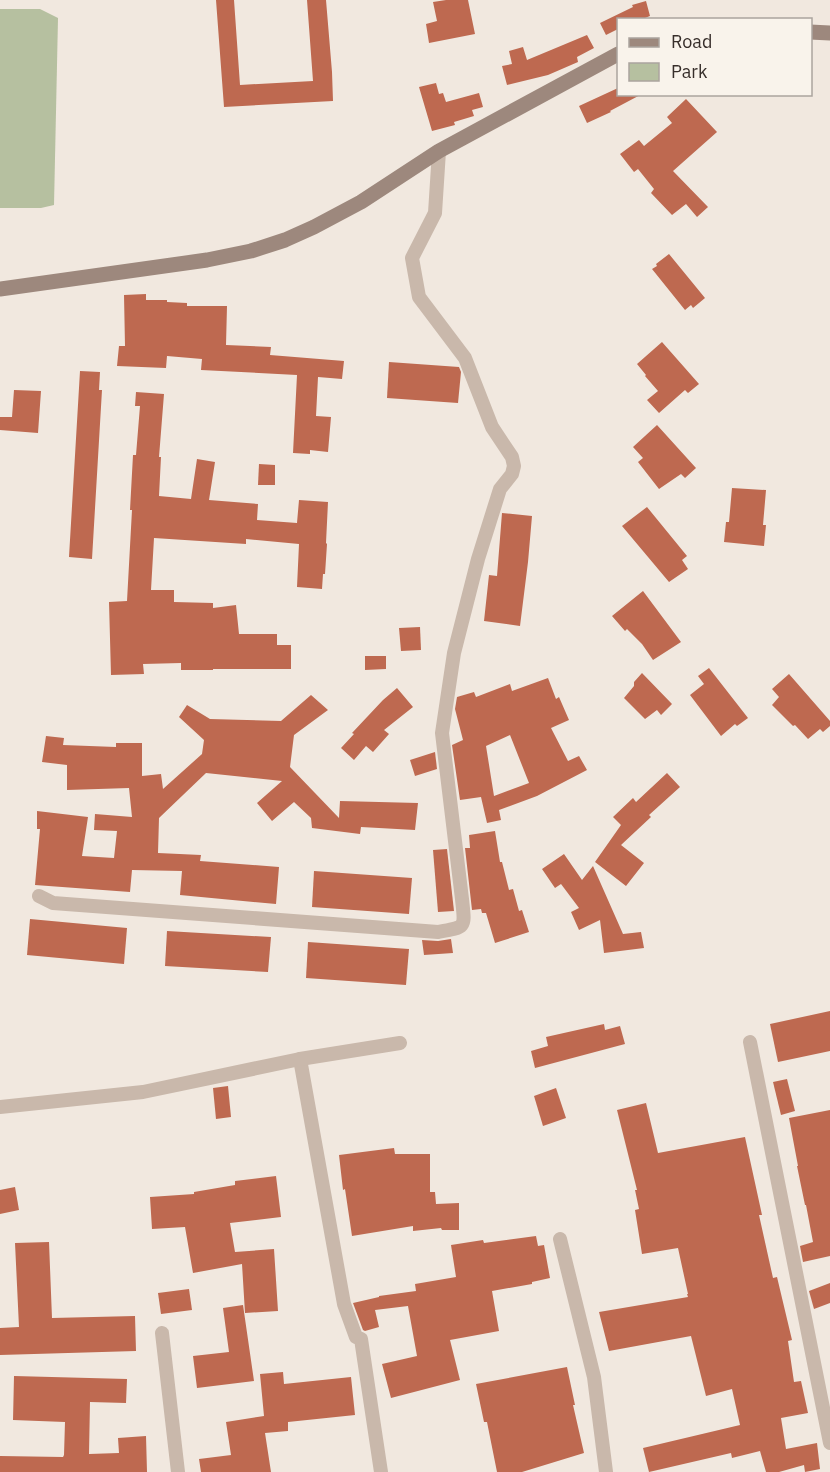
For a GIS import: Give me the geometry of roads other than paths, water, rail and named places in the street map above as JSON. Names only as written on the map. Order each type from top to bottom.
[{"type":"main road","points":[[812,32],[830,33]]},
{"type":"main road","points":[[0,289],[207,260],[251,251],[285,240],[361,202],[439,152],[617,55]]},
{"type":"street","points":[[39,896],[53,903],[438,932],[462,926],[463,910],[442,733],[454,653],[478,559],[500,489],[512,474],[514,466],[512,457],[492,427],[465,358],[419,297],[412,258],[435,213],[439,152]]},
{"type":"street","points":[[750,1042],[830,1443]]},
{"type":"street","points":[[0,1107],[143,1092],[300,1059],[400,1043]]},
{"type":"street","points":[[300,1059],[344,1304],[356,1338],[361,1339],[381,1472]]},
{"type":"street","points":[[560,1239],[594,1377],[606,1472]]},
{"type":"street","points":[[162,1333],[178,1472]]}]
